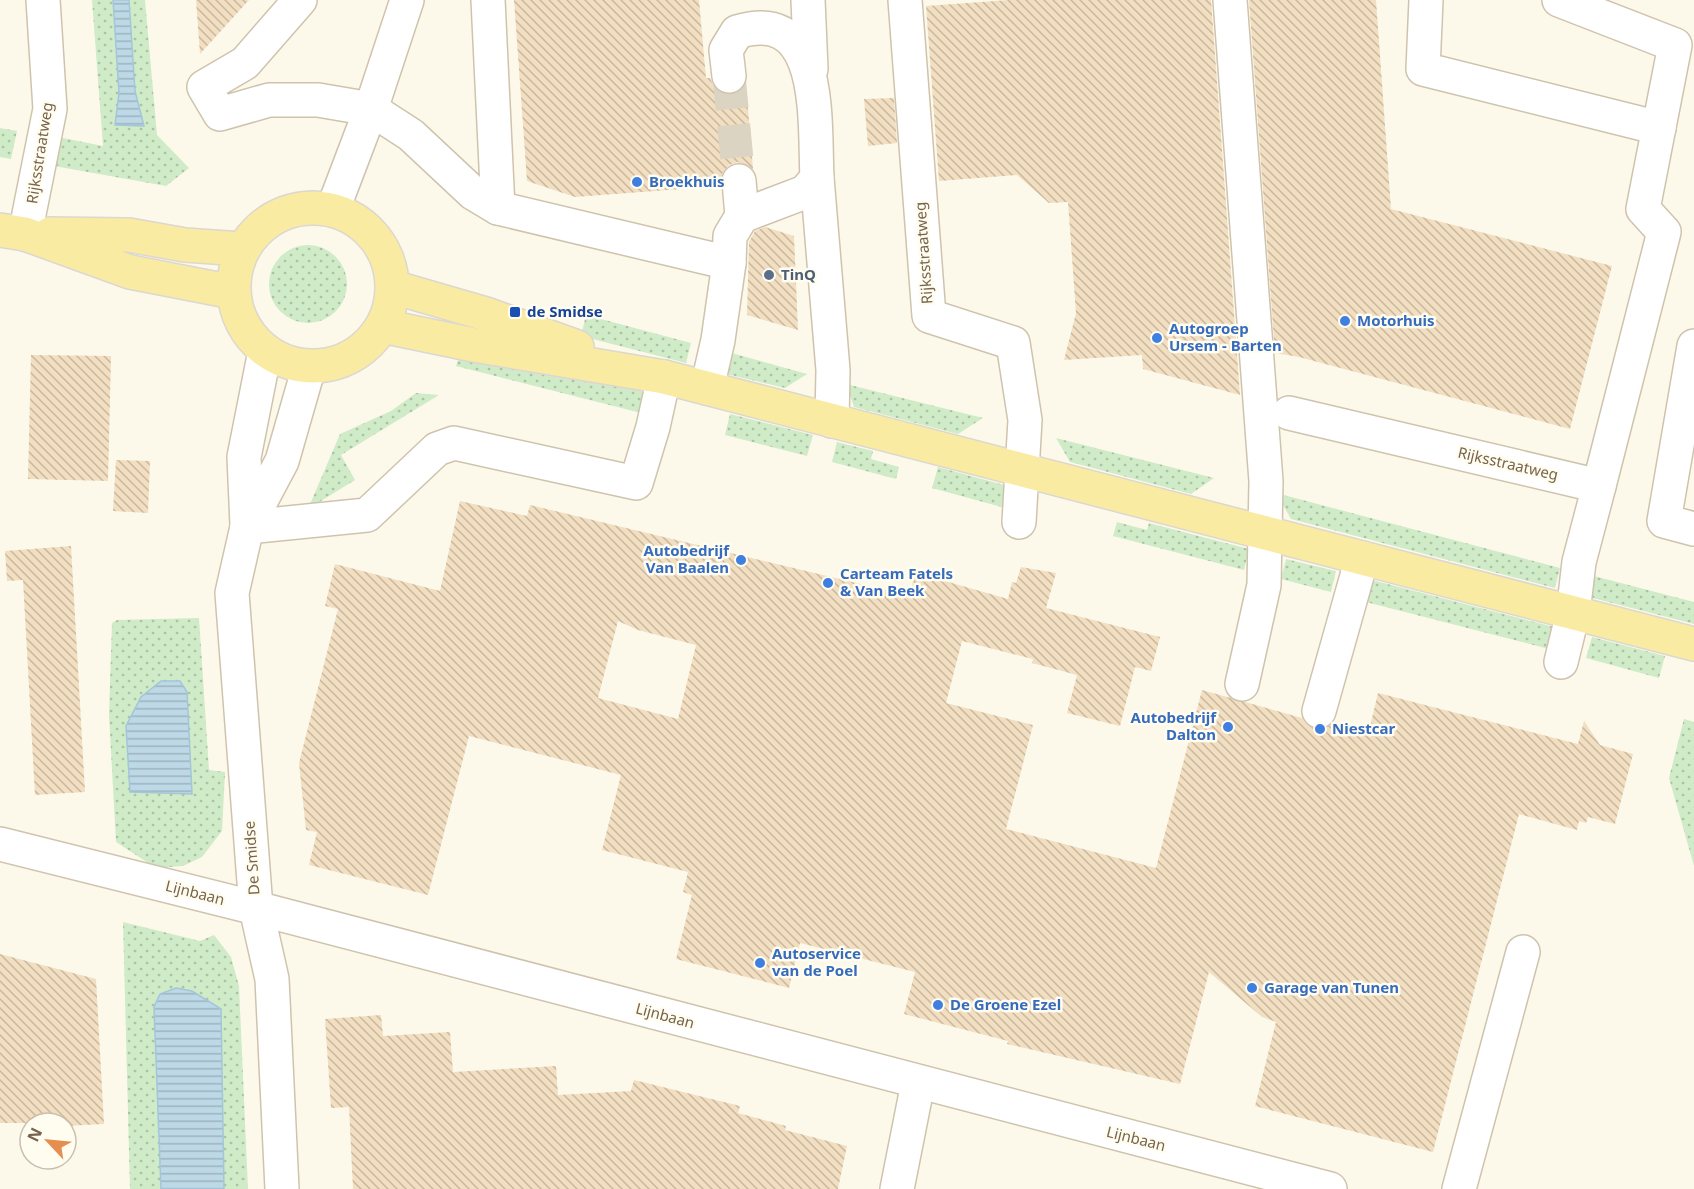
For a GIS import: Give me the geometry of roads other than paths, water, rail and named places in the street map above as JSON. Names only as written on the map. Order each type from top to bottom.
[{"type":"main road","points":[[306,207],[333,209],[352,217],[369,230],[381,246],[390,266],[393,287],[390,307],[382,326],[369,343],[351,357],[330,364],[309,367],[285,362],[265,351],[242,326],[232,292],[234,270],[242,249],[258,228],[280,213],[306,207]]},
{"type":"main road","points":[[12,232],[129,235],[185,244],[242,249]]},
{"type":"main road","points":[[12,232],[130,273],[232,292]]},
{"type":"main road","points":[[393,287],[486,314],[664,377]]},
{"type":"main road","points":[[382,326],[474,345],[664,377],[1694,644]]},
{"type":"street","name":"Rijksstraatweg","points":[[12,232],[48,122],[50,109],[43,0]]},
{"type":"street","points":[[300,0],[245,63],[204,87],[220,114],[269,100],[318,100],[371,109],[411,135],[447,165],[473,193],[498,208],[729,263]]},
{"type":"street","points":[[333,209],[371,109],[407,0]]},
{"type":"street","points":[[488,0],[498,208]]},
{"type":"street","points":[[808,0],[817,178],[833,370],[832,421]]},
{"type":"street","name":"Rijksstraatweg","points":[[905,0],[928,316],[1013,343],[1025,420],[1022,470]]},
{"type":"street","points":[[1230,0],[1266,481],[1264,585],[1242,684]]},
{"type":"street","points":[[1426,0],[1423,69],[1659,129]]},
{"type":"street","points":[[1559,0],[1675,45],[1643,209],[1664,232],[1579,562],[1573,613],[1561,662]]},
{"type":"street","points":[[729,76],[726,51],[737,32],[756,26],[782,31],[797,47],[812,74]]},
{"type":"street","points":[[742,216],[805,192],[817,178]]},
{"type":"street","points":[[707,388],[718,340],[729,263],[730,236],[742,216],[739,181]]},
{"type":"street","points":[[1694,346],[1664,521],[1694,529]]},
{"type":"street","name":"De Smidse","points":[[247,527],[244,457],[265,351]]},
{"type":"street","name":"De Smidse","points":[[282,1189],[272,979],[256,908],[232,593],[247,527],[282,461],[309,367]]},
{"type":"street","points":[[247,527],[367,515],[437,449],[454,443],[566,470],[636,483],[653,427],[664,377]]},
{"type":"street","name":"Rijksstraatweg","points":[[1289,413],[1599,486]]},
{"type":"street","points":[[1019,522],[1022,470]]},
{"type":"street","points":[[1319,711],[1362,558]]},
{"type":"street","name":"Lijnbaan","points":[[0,844],[256,908],[1330,1189]]},
{"type":"street","points":[[1459,1189],[1523,952]]},
{"type":"street","points":[[897,1189],[918,1083]]},
{"type":"water","points":[[113,0],[129,0],[135,91],[144,126],[115,125],[119,93]]},
{"type":"water","points":[[161,681],[180,681],[187,692],[192,794],[130,792],[126,726],[141,697]]},
{"type":"water","points":[[176,988],[192,991],[221,1009],[224,1189],[161,1189],[154,1007],[160,994]]},
{"type":"tunnel","points":[[729,76],[739,181]]},
{"type":"place","name":"Broekhuis","points":[[637,182]]},
{"type":"place","name":"TinQ","points":[[769,275]]},
{"type":"place","name":"de Smidse","points":[[515,312]]},
{"type":"place","name":"Motorhuis","points":[[1345,321]]},
{"type":"place","name":"Autogroep Ursem - Barten","points":[[1157,338]]},
{"type":"place","name":"Autobedrijf Van Baalen","points":[[741,560]]},
{"type":"place","name":"Carteam Fatels & Van Beek","points":[[828,583]]},
{"type":"place","name":"Autobedrijf Dalton","points":[[1228,727]]},
{"type":"place","name":"Niestcar","points":[[1320,729]]},
{"type":"place","name":"Autoservice van de Poel","points":[[760,963]]},
{"type":"place","name":"Garage van Tunen","points":[[1252,988]]},
{"type":"place","name":"De Groene Ezel","points":[[938,1005]]}]
